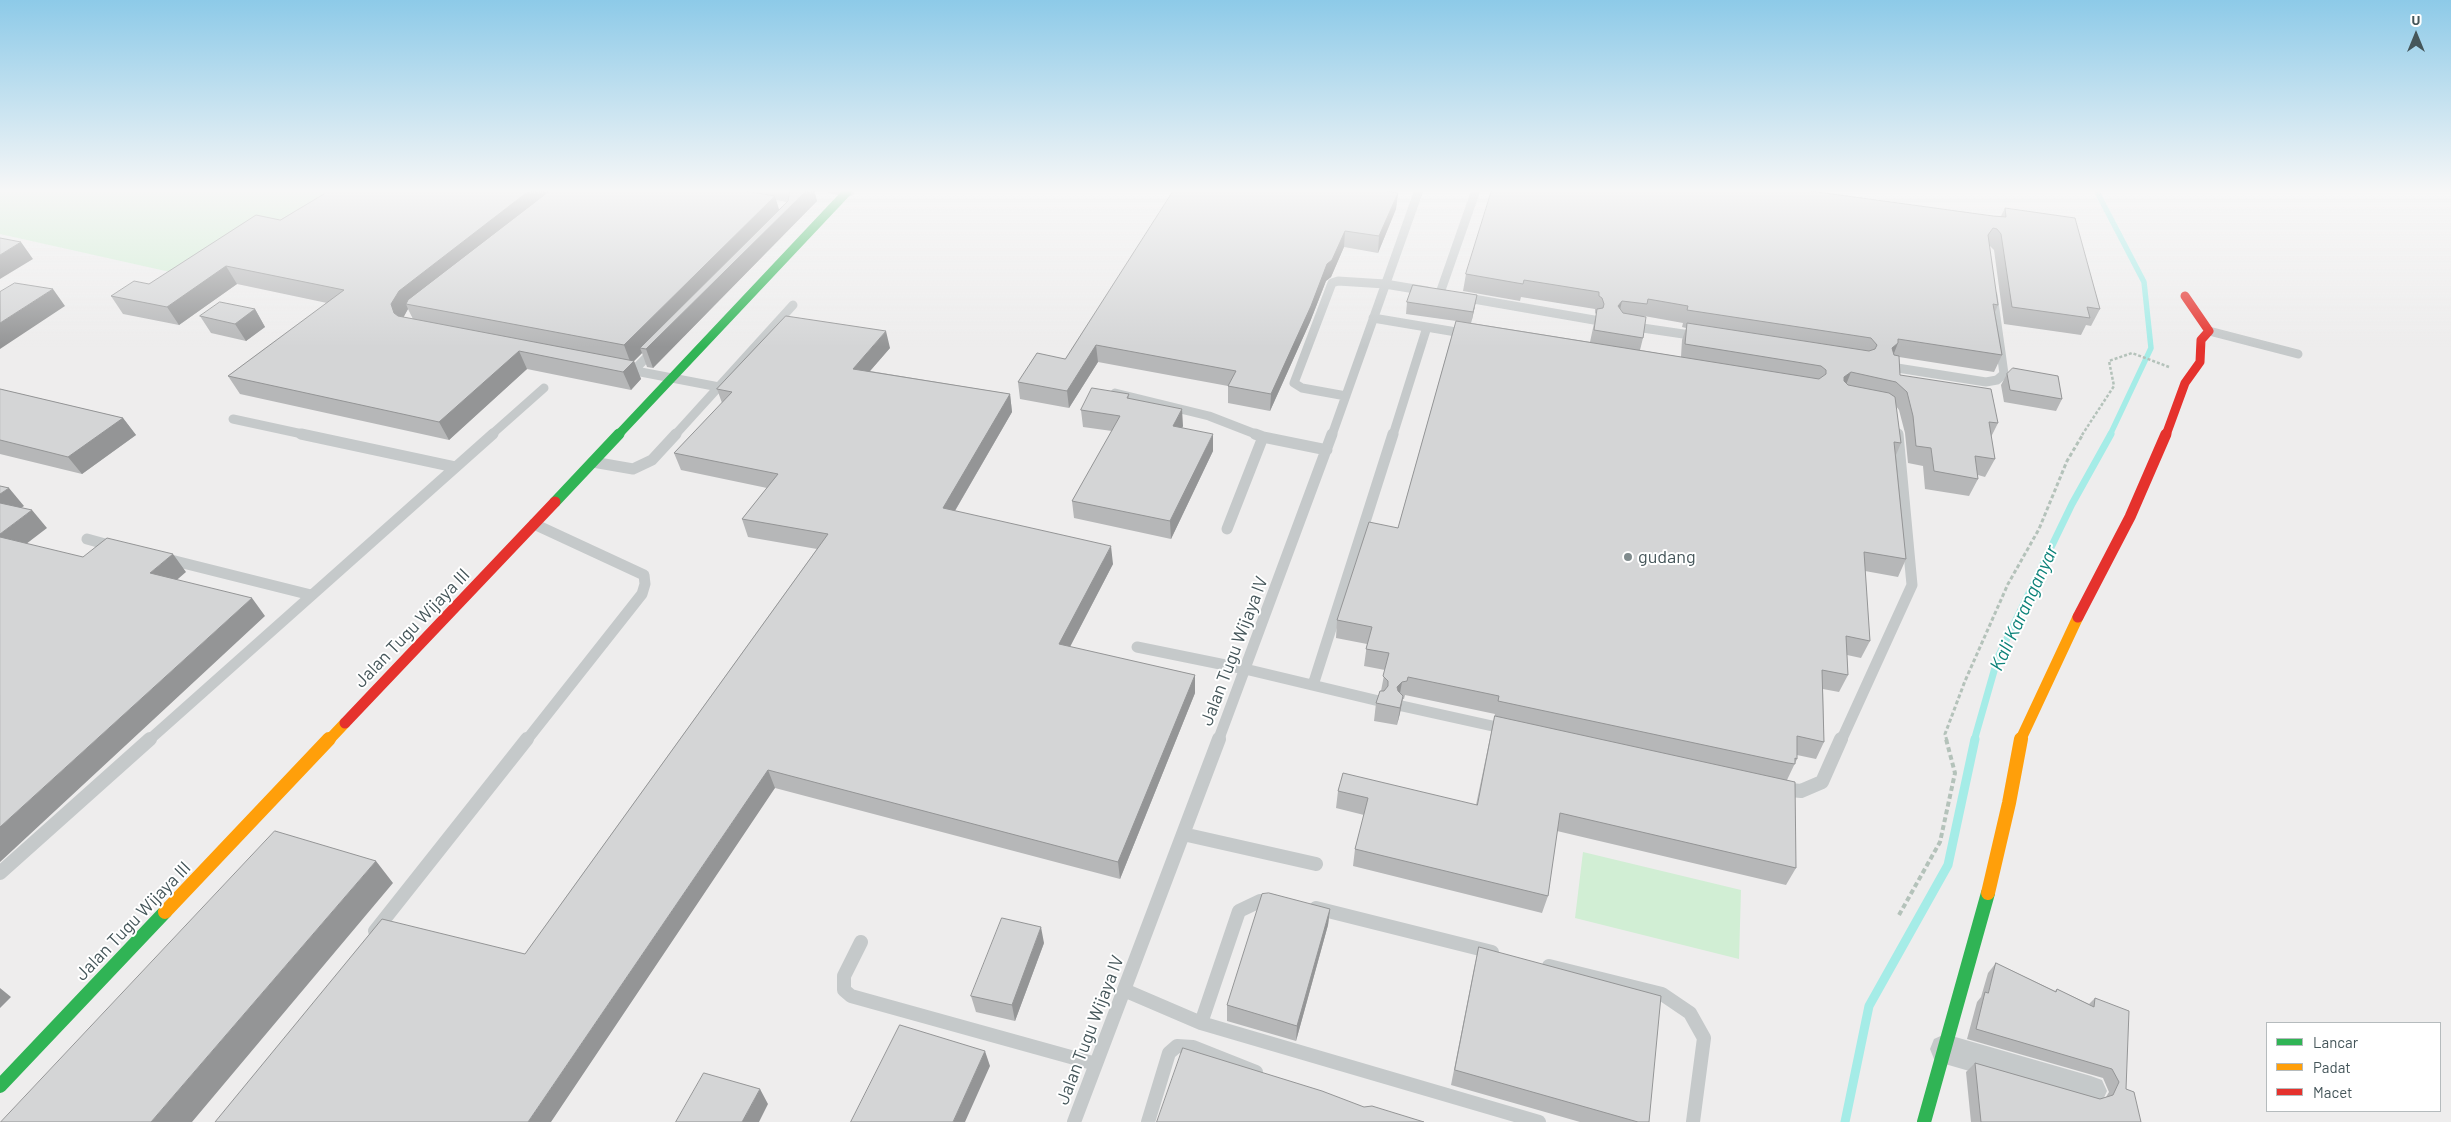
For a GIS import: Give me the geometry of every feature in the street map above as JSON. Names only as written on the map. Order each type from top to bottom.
[{"type":"street","name":"Jalan Tugu Wijaya III","points":[[0,1086],[534,524],[795,242]]},
{"type":"street","points":[[1924,1122],[1961,994],[1990,883],[2009,803],[2021,737],[2078,614],[2130,517],[2189,375],[2200,362],[2201,340],[2209,331],[2186,296]]},
{"type":"street","points":[[1944,1049],[2091,1091]]},
{"type":"lane","name":"Jalan Tugu Wijaya IV","points":[[1074,1122],[1327,450],[1400,242]]},
{"type":"lane","points":[[1440,293],[1458,242]]},
{"type":"lane","points":[[1346,396],[1302,388],[1294,383],[1332,283],[1338,281],[1385,284],[1594,320]]},
{"type":"lane","points":[[1891,367],[1986,382],[2001,377],[2004,374],[1992,289]]},
{"type":"lane","points":[[592,462],[632,469],[652,460],[793,305]]},
{"type":"lane","points":[[1373,318],[1475,335]]},
{"type":"lane","points":[[1620,324],[1707,338]]},
{"type":"lane","points":[[1313,684],[1427,327]]},
{"type":"lane","points":[[2209,331],[2298,354]]},
{"type":"lane","points":[[633,371],[660,344]]},
{"type":"lane","points":[[614,367],[719,387]]},
{"type":"lane","points":[[0,872],[544,388]]},
{"type":"lane","points":[[1116,393],[1208,416],[1263,437],[1327,450]]},
{"type":"lane","points":[[233,419],[455,467]]},
{"type":"lane","points":[[1769,786],[1801,791],[1822,782],[1912,585],[1897,423]]},
{"type":"lane","points":[[1227,529],[1263,437]]},
{"type":"lane","points":[[365,944],[642,594],[645,584],[644,575],[534,524]]},
{"type":"lane","points":[[87,539],[124,549]]},
{"type":"lane","points":[[152,556],[311,595]]},
{"type":"lane","points":[[1137,647],[1313,684],[1379,701]]},
{"type":"lane","points":[[1402,706],[1518,732]]},
{"type":"lane","points":[[1183,834],[1316,864]]},
{"type":"lane","points":[[1200,1023],[1238,911],[1260,901],[1286,900]]},
{"type":"lane","points":[[1305,905],[1507,956]]},
{"type":"lane","points":[[860,942],[844,976],[844,990],[851,996],[1096,1064]]},
{"type":"lane","points":[[1536,963],[1662,994],[1690,1014],[1704,1038],[1693,1122]]},
{"type":"lane","points":[[1124,990],[1200,1023],[1539,1122]]},
{"type":"lane","points":[[1148,1122],[1170,1053],[1175,1046],[1183,1044],[1194,1047],[1273,1078]]},
{"type":"path","points":[[1899,915],[1940,842],[1955,773],[1945,734],[1968,673],[2008,584],[2039,529],[2067,461],[2114,386],[2109,360],[2132,353],[2175,369]]},
{"type":"green space","points":[[37,242],[237,242],[179,274]]},
{"type":"green space","points":[[1583,852],[1741,890],[1739,959],[1575,918]]},
{"type":"building","points":[[0,242],[20,242],[0,255]]},
{"type":"building","points":[[214,242],[462,242],[399,291],[391,304],[394,313],[398,316],[634,361],[623,372],[519,351],[439,422],[228,376],[344,290],[226,266],[167,307],[111,296],[134,281],[149,284]]},
{"type":"building","points":[[483,242],[728,242],[624,345],[406,304],[408,300]]},
{"type":"building","points":[[746,242],[754,242],[646,349],[640,348]]},
{"type":"building","points":[[1140,242],[1340,242],[1332,260],[1327,264],[1311,306],[1271,394],[1228,386],[1236,371],[1096,345],[1067,391],[1018,382],[1037,353],[1065,359]]},
{"type":"building","name":"gudang","points":[[1476,242],[1989,242],[1998,305],[1993,304],[2002,355],[1898,339],[1898,343],[1892,348],[1894,355],[1899,356],[1900,375],[1991,389],[1998,423],[1989,422],[1995,459],[1975,456],[1978,479],[1934,471],[1931,448],[1916,446],[1913,416],[1907,392],[1896,382],[1851,372],[1844,377],[1844,381],[1848,385],[1889,393],[1895,397],[1901,443],[1894,442],[1906,559],[1864,552],[1870,641],[1846,636],[1848,675],[1822,670],[1824,742],[1797,736],[1797,759],[1795,758],[1795,764],[1498,701],[1499,696],[1408,677],[1407,681],[1402,682],[1397,687],[1403,696],[1400,708],[1376,703],[1380,691],[1384,691],[1388,686],[1388,681],[1383,676],[1389,653],[1366,649],[1372,627],[1337,620],[1369,522],[1398,528],[1456,321],[1819,379],[1826,374],[1826,370],[1821,366],[1685,344],[1687,323],[1869,351],[1875,349],[1877,345],[1871,338],[1687,310],[1688,306],[1648,299],[1647,304],[1622,301],[1618,306],[1623,313],[1646,317],[1643,338],[1594,330],[1597,309],[1603,308],[1604,304],[1599,296],[1599,292],[1524,280],[1523,284],[1466,274]]},
{"type":"building","name":"gudang","points":[[2002,242],[2082,242],[2100,309],[2087,307],[2090,318],[2012,307]]},
{"type":"building","points":[[15,283],[53,289],[0,323],[0,292]]},
{"type":"building","points":[[1413,285],[1477,295],[1473,312],[1407,302]]},
{"type":"building","points":[[220,302],[255,309],[235,324],[200,316]]},
{"type":"building","points":[[786,316],[886,331],[853,369],[1010,394],[943,508],[1111,546],[1059,644],[1195,675],[1118,862],[768,770],[528,1122],[215,1122],[382,919],[525,954],[828,534],[742,519],[778,474],[674,453],[732,392],[717,389]]},
{"type":"building","points":[[2013,368],[2058,376],[2062,399],[2010,390],[2007,374]]},
{"type":"building","points":[[1092,388],[1129,394],[1127,398],[1182,409],[1173,426],[1213,434],[1170,521],[1072,501],[1120,416],[1081,410]]},
{"type":"building","points":[[0,389],[123,418],[68,457],[0,440]]},
{"type":"building","points":[[0,486],[9,488],[0,494]]},
{"type":"building","points":[[0,503],[32,510],[0,534]]},
{"type":"building","points":[[0,537],[83,557],[107,538],[173,554],[150,573],[252,598],[0,827]]},
{"type":"building","points":[[1495,716],[1795,782],[1796,868],[1560,813],[1548,896],[1355,849],[1368,798],[1338,791],[1343,773],[1477,805]]},
{"type":"building","points":[[275,831],[376,861],[151,1122],[1,1122]]},
{"type":"building","points":[[1269,893],[1330,909],[1297,1026],[1227,1005],[1262,894]]},
{"type":"building","points":[[1002,918],[1041,927],[1012,1005],[971,996]]},
{"type":"building","points":[[1479,947],[1661,996],[1649,1122],[1638,1122],[1455,1070]]},
{"type":"building","points":[[1996,963],[2056,992],[2057,989],[2094,1007],[2095,998],[2129,1011],[2126,1089],[2134,1092],[2141,1122],[1981,1122],[1975,1063],[2100,1099],[2113,1095],[2119,1082],[2112,1069],[1976,1029],[1985,992],[1988,993]]},
{"type":"building","points":[[900,1025],[985,1051],[953,1122],[851,1122]]},
{"type":"building","points":[[1183,1048],[1322,1091],[1364,1107],[1372,1106],[1424,1122],[1157,1122]]},
{"type":"building","points":[[704,1073],[760,1089],[742,1122],[676,1122]]},
{"type":"waterway","name":"Kali Karanganyar","points":[[2110,435],[2151,348],[2144,282],[2123,242]]},
{"type":"waterway","name":"Kali Karanganyar","points":[[1974,741],[1998,657],[2072,504],[2111,434]]},
{"type":"waterway","name":"Kali Karanganyar","points":[[1845,1122],[1869,1006],[1948,865],[1975,739]]},
{"type":"traffic: fast","points":[[555,502],[800,242]]},
{"type":"traffic: fast","points":[[1924,1122],[1988,893]]},
{"type":"traffic: fast","points":[[0,1086],[165,912]]},
{"type":"traffic: slow","points":[[1988,893],[2009,803],[2021,737],[2078,617]]},
{"type":"traffic: slow","points":[[165,912],[345,723]]},
{"type":"traffic: jam","points":[[2078,617],[2130,517],[2166,434],[2185,383],[2200,362],[2201,340],[2209,331],[2185,296]]},
{"type":"traffic: jam","points":[[345,723],[555,502]]},
{"type":"place","name":"gudang","points":[[1628,557]]}]
